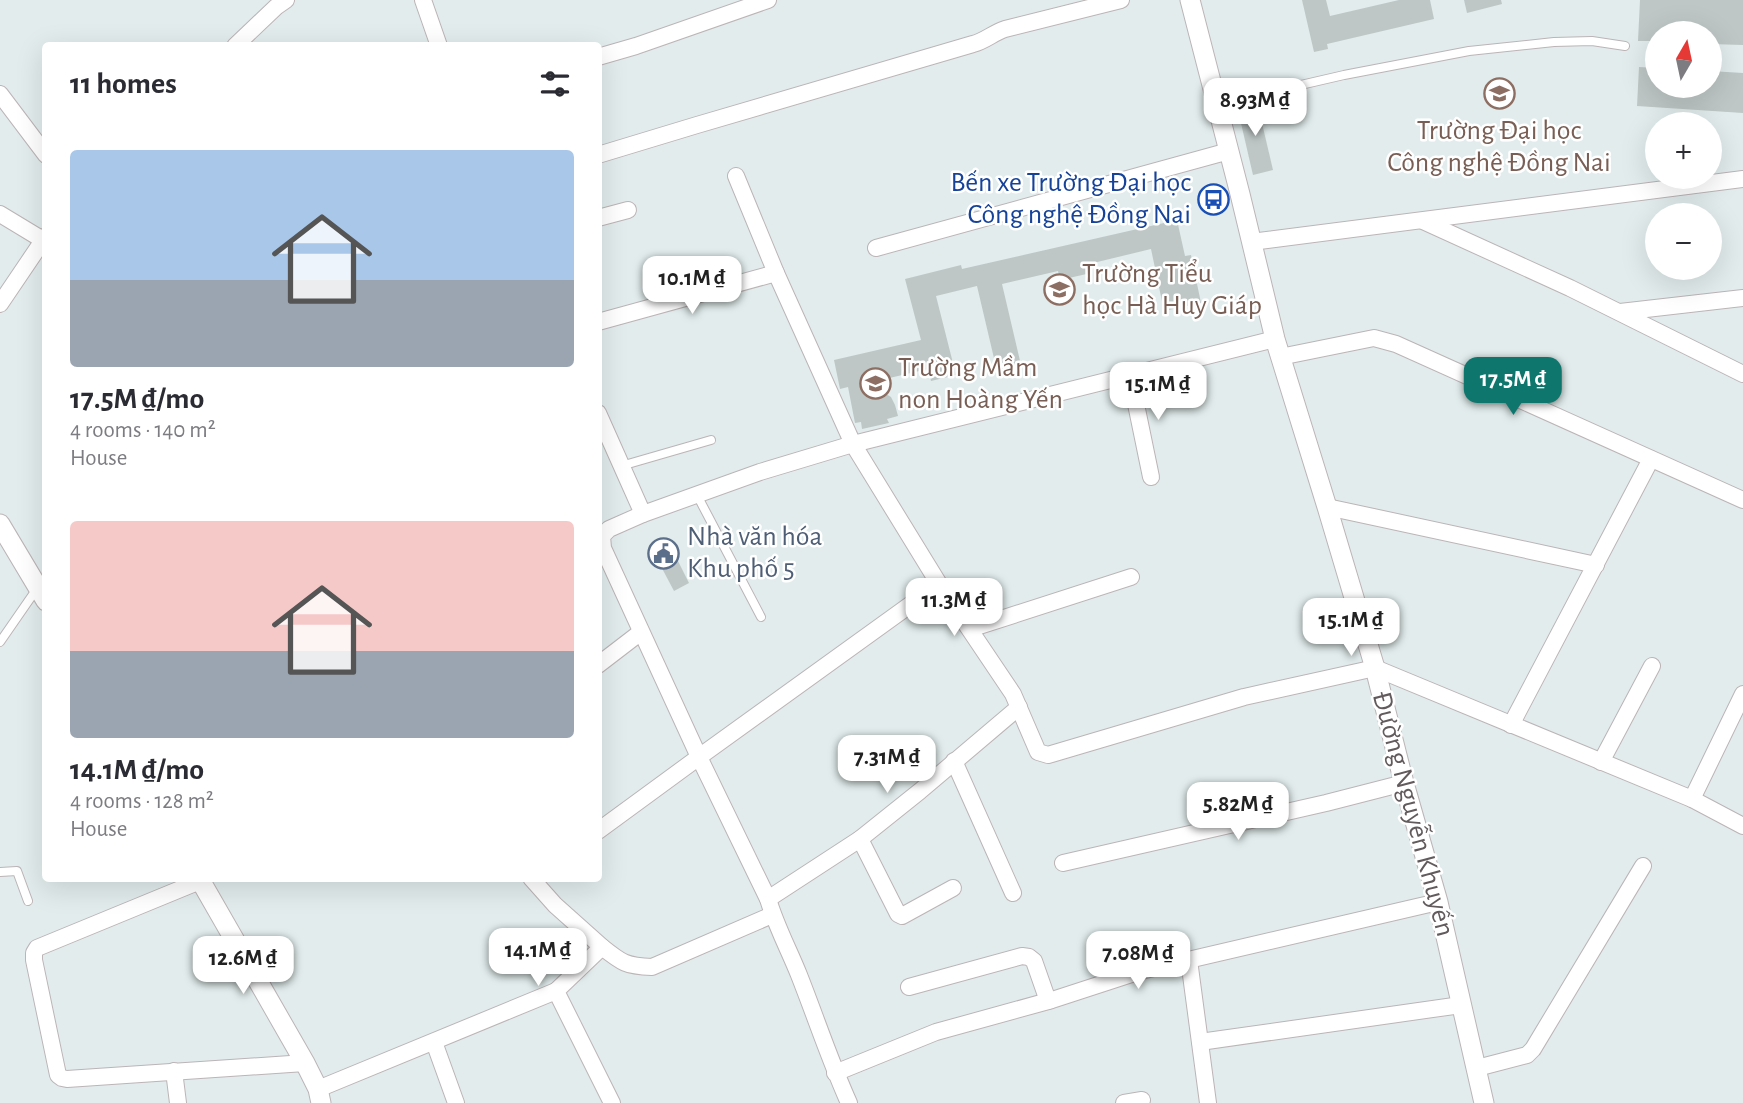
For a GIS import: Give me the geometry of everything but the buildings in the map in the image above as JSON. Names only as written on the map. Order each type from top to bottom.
[{"type":"street","points":[[423,0],[438,42]]},
{"type":"street","points":[[602,56],[768,0]]},
{"type":"street","points":[[602,154],[984,41],[995,32],[1005,29],[1121,0]]},
{"type":"street","name":"Đường Nguyễn Khuyến","points":[[1190,0],[1278,348],[1375,668],[1438,902],[1484,1103]]},
{"type":"street","points":[[239,42],[278,2]]},
{"type":"street","points":[[0,94],[42,150]]},
{"type":"street","points":[[876,248],[1229,151]]},
{"type":"street","points":[[736,176],[776,274],[853,444],[939,584],[1001,674],[1013,694],[1038,752],[1048,755],[1244,697],[1375,668],[1692,799],[1743,826]]},
{"type":"street","points":[[1251,242],[1743,179]]},
{"type":"street","points":[[602,217],[628,210]]},
{"type":"street","points":[[0,214],[42,237]]},
{"type":"street","points":[[1420,220],[1570,288],[1743,374]]},
{"type":"street","points":[[0,304],[42,241]]},
{"type":"street","points":[[602,321],[776,274]]},
{"type":"street","points":[[1620,313],[1743,298]]},
{"type":"street","points":[[602,535],[608,529],[643,514],[760,472],[853,444],[1130,375],[1278,348],[1374,338],[1396,344],[1743,500]]},
{"type":"street","points":[[1130,375],[1151,477]]},
{"type":"street","points":[[602,421],[643,514]]},
{"type":"street","points":[[1511,725],[1651,459]]},
{"type":"street","points":[[1327,507],[1596,565]]},
{"type":"street","points":[[0,524],[42,594]]},
{"type":"street","points":[[602,542],[699,757],[768,899],[772,915],[799,973],[835,1073],[849,1103]]},
{"type":"street","points":[[970,629],[1131,577]]},
{"type":"street","points":[[602,828],[939,584]]},
{"type":"street","points":[[602,663],[641,632]]},
{"type":"street","points":[[1601,762],[1652,666]]},
{"type":"street","points":[[1692,799],[1743,694]]},
{"type":"street","points":[[768,899],[860,839],[1019,707]]},
{"type":"street","points":[[954,761],[1013,893]]},
{"type":"street","points":[[1063,863],[1404,783]]},
{"type":"street","points":[[860,839],[901,916],[953,888]]},
{"type":"street","points":[[1477,1068],[1527,1055],[1533,1049],[1643,866]]},
{"type":"street","points":[[195,882],[37,947],[34,960],[58,1075],[62,1078],[305,1063]]},
{"type":"street","points":[[201,882],[305,1063],[319,1096],[434,1042],[556,991],[602,947]]},
{"type":"street","points":[[535,882],[555,905],[602,947],[621,962],[633,967],[652,967],[772,915]]},
{"type":"street","points":[[835,1073],[936,1032],[1048,1001],[1141,971],[1438,902]]},
{"type":"street","points":[[909,987],[1022,956],[1034,961],[1048,1001]]},
{"type":"street","points":[[1189,960],[1208,1103]]},
{"type":"street","points":[[556,991],[612,1103]]},
{"type":"street","points":[[1200,1042],[1461,1005]]},
{"type":"street","points":[[434,1042],[456,1103]]},
{"type":"street","points":[[174,1071],[178,1103]]},
{"type":"street","points":[[1124,1103],[1142,1100]]},
{"type":"lane","points":[[1217,104],[1344,75],[1469,51],[1592,41],[1625,46]]},
{"type":"lane","points":[[621,466],[711,440]]},
{"type":"lane","points":[[697,495],[761,617]]},
{"type":"lane","points":[[0,642],[42,594]]},
{"type":"lane","points":[[0,872],[17,871],[28,901]]},
{"type":"place","name":"Trường Đại học Công nghệ Đồng Nai","points":[[1499,94]]},
{"type":"place","name":"Bến xe Trường Đại học Công nghệ Đồng Nai","points":[[1214,199]]},
{"type":"place","name":"Trường Tiểu học Hà Huy Giáp","points":[[1059,290]]},
{"type":"place","name":"Trường Mầm non Hoàng Yến","points":[[875,384]]},
{"type":"place","name":"Nhà văn hóa Khu phố 5","points":[[664,553]]}]
